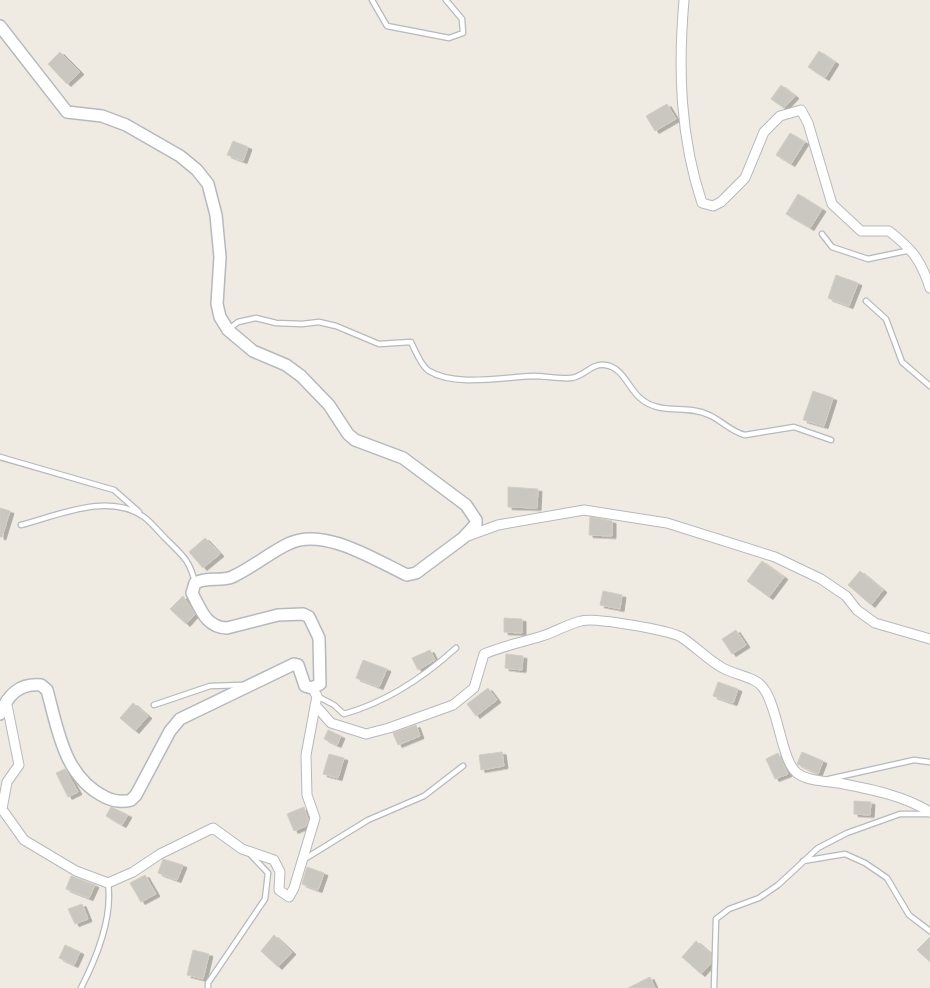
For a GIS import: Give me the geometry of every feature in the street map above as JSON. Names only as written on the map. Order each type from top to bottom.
[{"type":"street","points":[[684,0],[681,33],[681,107],[692,174],[702,203],[713,206],[721,202],[745,178],[764,132],[780,116],[801,110],[808,123],[832,204],[861,231],[890,231],[912,250],[924,268],[930,288]]},
{"type":"street","points":[[0,26],[67,112],[102,116],[126,125],[180,156],[197,170],[208,184],[216,215],[220,257],[217,304],[220,317],[228,330],[254,351],[286,365],[301,376],[329,405],[348,434],[355,440],[403,458],[466,505],[476,520],[476,524],[463,538],[416,573],[407,575],[334,541],[310,539],[290,542],[230,577],[206,578],[195,583],[192,594],[210,625],[227,628],[278,615],[303,614],[308,617],[320,638],[320,684],[315,696],[306,755],[307,795],[315,818],[294,888],[289,897],[279,890],[280,872],[274,860],[248,852],[213,828],[160,854],[133,872],[108,883],[76,871],[24,840],[2,809],[7,782],[19,765],[6,700]]},
{"type":"street","points":[[463,538],[498,525],[584,510],[667,523],[775,557],[821,580],[846,596],[857,610],[875,624],[930,639]]},
{"type":"street","points":[[0,714],[6,700],[19,688],[29,684],[41,684],[47,690],[66,756],[75,773],[98,794],[113,801],[125,802],[136,795],[170,731],[180,719],[294,664],[298,665],[305,686],[315,696],[331,723],[366,734],[422,717],[453,705],[474,688],[484,654],[505,646],[543,636],[583,620],[653,628],[682,638],[719,666],[734,674],[750,678],[764,687],[775,712],[787,754],[795,772],[809,779],[824,780],[909,799],[930,813]]},
{"type":"lane","points":[[372,0],[387,26],[449,38],[463,33],[462,19],[446,0]]},
{"type":"lane","points":[[822,234],[832,247],[868,259],[912,250]]},
{"type":"lane","points":[[866,301],[886,319],[902,362],[930,386]]},
{"type":"lane","points":[[228,330],[238,322],[256,318],[276,323],[302,324],[319,322],[336,326],[380,344],[411,342],[426,370],[440,376],[458,379],[501,379],[534,376],[573,378],[595,365],[606,365],[617,369],[640,398],[662,410],[695,411],[708,414],[738,433],[745,435],[794,427],[831,440]]},
{"type":"lane","points":[[0,457],[114,490],[144,516],[191,565],[195,583]]},
{"type":"lane","points":[[21,525],[94,506],[122,506],[144,516]]},
{"type":"lane","points":[[315,696],[334,705],[344,714],[360,709],[383,700],[432,670],[456,648]]},
{"type":"lane","points":[[154,705],[210,686],[251,684]]},
{"type":"lane","points":[[824,780],[914,760],[930,762]]},
{"type":"lane","points":[[302,861],[368,820],[424,796],[463,766]]},
{"type":"lane","points":[[714,988],[716,919],[729,909],[759,898],[778,885],[818,848],[847,833],[900,814],[930,813]]},
{"type":"lane","points":[[208,988],[208,984],[264,899],[268,873],[248,852]]},
{"type":"lane","points":[[803,861],[845,854],[865,863],[888,878],[909,914],[930,931]]},
{"type":"lane","points":[[81,988],[105,925],[110,900],[108,883]]},
{"type":"building","points":[[819,51],[835,62],[825,78],[808,67]]},
{"type":"building","points":[[60,52],[80,72],[67,84],[48,64]]},
{"type":"building","points":[[781,85],[795,96],[784,108],[771,99]]},
{"type":"building","points":[[667,104],[676,119],[655,131],[646,116]]},
{"type":"building","points":[[790,133],[805,142],[791,164],[776,155]]},
{"type":"building","points":[[233,141],[248,147],[243,161],[227,155]]},
{"type":"building","points":[[798,194],[822,209],[810,228],[786,214]]},
{"type":"building","points":[[836,275],[858,283],[849,306],[828,298]]},
{"type":"building","points":[[813,391],[833,398],[824,426],[803,420]]},
{"type":"building","points":[[508,487],[538,489],[537,508],[508,507]]},
{"type":"building","points":[[0,508],[10,511],[2,537],[0,537]]},
{"type":"building","points":[[590,517],[612,521],[612,536],[589,535]]},
{"type":"building","points":[[205,538],[220,554],[203,568],[189,552]]},
{"type":"building","points":[[762,561],[784,577],[769,597],[747,581]]},
{"type":"building","points":[[860,571],[883,590],[871,605],[848,585]]},
{"type":"building","points":[[603,591],[622,595],[620,609],[600,605]]},
{"type":"building","points":[[183,596],[195,614],[186,624],[170,609]]},
{"type":"building","points":[[504,618],[522,619],[522,633],[504,632]]},
{"type":"building","points":[[736,630],[746,645],[732,654],[722,639]]},
{"type":"building","points":[[430,650],[435,660],[418,670],[412,658]]},
{"type":"building","points":[[506,654],[523,656],[522,670],[505,668]]},
{"type":"building","points":[[363,660],[387,669],[379,687],[356,678]]},
{"type":"building","points":[[718,682],[738,689],[733,703],[713,696]]},
{"type":"building","points":[[488,688],[497,700],[476,716],[467,704]]},
{"type":"building","points":[[133,703],[148,716],[135,731],[120,718]]},
{"type":"building","points":[[416,725],[420,736],[398,745],[393,733]]},
{"type":"building","points":[[328,730],[341,736],[337,745],[324,739]]},
{"type":"building","points":[[502,752],[504,766],[481,770],[479,755]]},
{"type":"building","points":[[802,752],[823,761],[818,774],[797,764]]},
{"type":"building","points":[[778,753],[788,774],[775,779],[766,759]]},
{"type":"building","points":[[329,754],[344,758],[338,778],[323,774]]},
{"type":"building","points":[[65,769],[78,792],[68,797],[56,773]]},
{"type":"building","points":[[854,801],[871,802],[870,815],[854,814]]},
{"type":"building","points":[[111,807],[128,815],[122,825],[106,816]]},
{"type":"building","points":[[304,807],[308,819],[306,826],[294,831],[287,814]]},
{"type":"building","points":[[163,859],[183,865],[177,880],[158,873]]},
{"type":"building","points":[[307,867],[324,873],[318,890],[302,884]]},
{"type":"building","points":[[145,875],[156,894],[141,902],[130,883]]},
{"type":"building","points":[[71,876],[95,885],[89,898],[66,889]]},
{"type":"building","points":[[82,904],[88,919],[75,924],[68,909]]},
{"type":"building","points":[[274,935],[292,952],[278,967],[261,951]]},
{"type":"building","points":[[930,937],[930,962],[917,950]]},
{"type":"building","points":[[696,941],[711,954],[711,963],[701,974],[682,957]]},
{"type":"building","points":[[65,945],[80,952],[74,965],[59,958]]},
{"type":"building","points":[[193,950],[209,954],[203,979],[187,975]]},
{"type":"building","points":[[650,977],[655,988],[628,988]]}]
